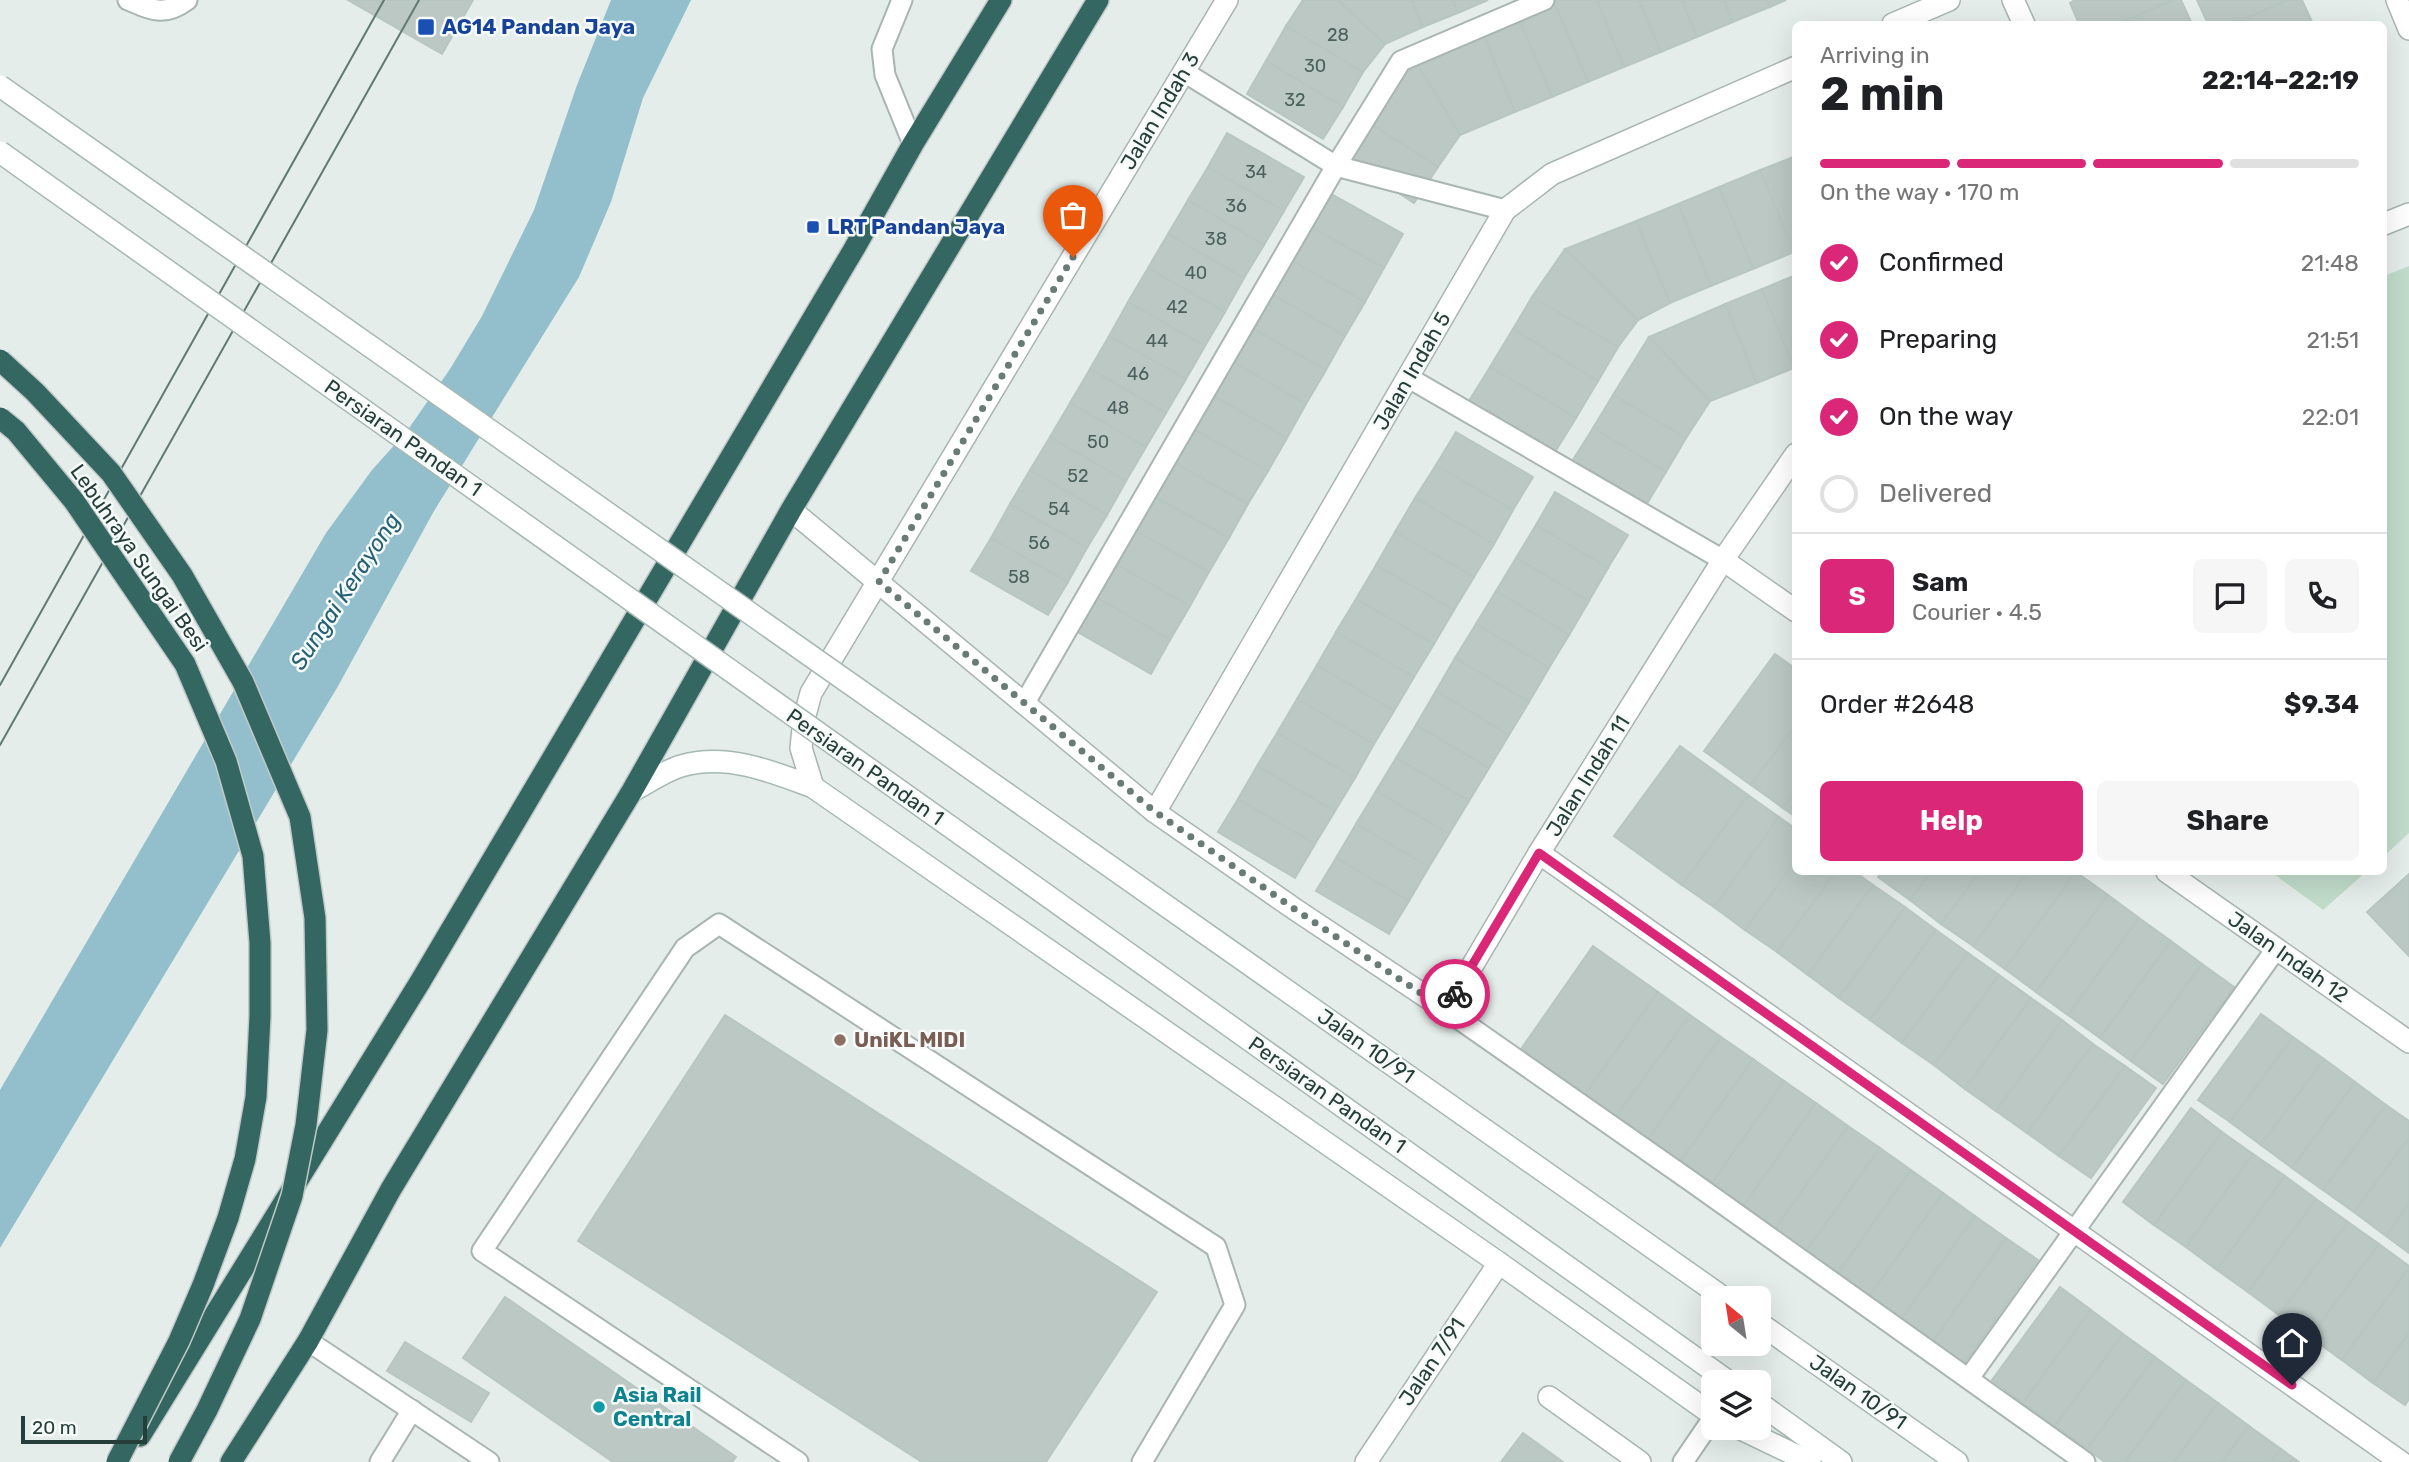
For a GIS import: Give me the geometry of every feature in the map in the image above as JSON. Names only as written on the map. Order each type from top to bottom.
[{"type":"highway","points":[[124,1462],[419,982],[854,249],[913,144],[1001,0]]},
{"type":"highway","points":[[232,1462],[308,1341],[391,1189],[632,791],[791,510],[1098,0]]},
{"type":"highway","name":"Lebuhraya Sungai Besi","points":[[0,360],[111,473],[182,575],[243,682],[300,817],[315,918],[316,943],[317,1030],[306,1125],[292,1196],[250,1319],[179,1462]]},
{"type":"highway","name":"Lebuhraya Sungai Besi","points":[[0,418],[16,431],[74,501],[185,664],[226,761],[253,856],[260,943],[260,1016],[256,1097],[245,1159],[228,1218],[179,1341],[117,1462]]},
{"type":"street","name":"Jalan Indah 3","points":[[813,787],[801,748],[804,719],[811,693],[1227,0]]},
{"type":"street","points":[[1900,21],[1949,0]]},
{"type":"street","points":[[2014,0],[2023,21]]},
{"type":"street","points":[[2397,0],[2409,29]]},
{"type":"street","name":"Jalan Indah 5","points":[[1154,811],[1505,210],[1552,174],[1792,69]]},
{"type":"street","name":"Jalan 10/91","points":[[0,86],[1707,1286]]},
{"type":"street","name":"Persiaran Pandan 1","points":[[0,152],[1713,1370]]},
{"type":"street","points":[[2387,223],[2409,214]]},
{"type":"street","name":"Jalan Indah 11","points":[[1446,1010],[1539,853],[1723,560],[1792,460]]},
{"type":"street","points":[[791,510],[1154,811],[1446,1010]]},
{"type":"street","points":[[1723,560],[1792,608]]},
{"type":"street","points":[[632,791],[678,767],[720,761],[769,770],[813,787],[1499,1263],[1701,1407]]},
{"type":"street","points":[[1539,853],[2401,1462]]},
{"type":"street","name":"Jalan Indah 12","points":[[2171,875],[2409,1042]]},
{"type":"street","name":"Jalan 7/91","points":[[1366,1462],[1499,1263]]},
{"type":"street","name":"Jalan 10/91","points":[[1771,1331],[1957,1462]]},
{"type":"street","points":[[1549,1396],[1640,1462]]},
{"type":"street","points":[[1771,1412],[1841,1462]]},
{"type":"street","points":[[1764,1440],[1810,1462]]},
{"type":"lane","points":[[128,0],[155,11],[171,9],[187,0]]},
{"type":"lane","points":[[902,0],[882,49],[885,75],[913,144]]},
{"type":"lane","points":[[1024,704],[1336,166],[1401,61],[1544,0]]},
{"type":"lane","points":[[1184,72],[1336,166],[1505,210]]},
{"type":"lane","points":[[1409,377],[1723,560]]},
{"type":"lane","points":[[798,1462],[482,1251],[685,947],[719,924],[1216,1247],[1236,1305],[1142,1462]]},
{"type":"lane","points":[[1969,1378],[2276,949]]},
{"type":"lane","points":[[1446,1010],[2085,1462]]},
{"type":"lane","points":[[308,1341],[489,1462]]},
{"type":"lane","points":[[380,1462],[412,1410]]},
{"type":"lane","points":[[1683,1462],[1701,1434]]},
{"type":"green space","points":[[2409,266],[2409,833],[2387,853],[2387,275]]},
{"type":"green space","points":[[2275,875],[2363,875],[2323,910]]},
{"type":"water","name":"Sungai Kerayong","points":[[611,0],[691,0],[643,98],[611,202],[579,277],[434,511],[337,688],[0,1248],[0,1090],[326,533],[372,470],[407,431],[450,369],[482,316],[534,210],[577,85]]},
{"type":"building","name":"AG14 Pandan Jaya","points":[[348,0],[473,0],[442,54]]},
{"type":"building","points":[[1303,0],[1338,0],[1385,44],[1363,72],[1286,26]]},
{"type":"building","points":[[1338,0],[1412,0],[1423,27],[1385,44]]},
{"type":"building","points":[[1412,0],[1453,0],[1458,13],[1423,27]]},
{"type":"building","points":[[1453,0],[1488,0],[1458,13]]},
{"type":"building","points":[[1597,0],[1624,67],[1588,82],[1554,2]]},
{"type":"building","points":[[1597,0],[1639,0],[1661,52],[1624,67]]},
{"type":"building","points":[[1639,0],[1682,0],[1697,37],[1661,52]]},
{"type":"building","points":[[1682,0],[1724,0],[1733,22],[1697,37]]},
{"type":"building","points":[[1724,0],[1767,0],[1770,7],[1733,22]]},
{"type":"building","points":[[1767,0],[1786,0],[1770,7]]},
{"type":"building","points":[[2075,0],[2173,0],[2126,21],[2078,21],[2070,3]]},
{"type":"building","points":[[2173,0],[2181,0],[2191,21],[2126,21]]},
{"type":"building","points":[[2197,0],[2288,0],[2240,21],[2207,21]]},
{"type":"building","points":[[2288,0],[2302,0],[2312,21],[2240,21]]},
{"type":"building","points":[[1554,2],[1588,82],[1552,97],[1518,17]]},
{"type":"building","points":[[1518,17],[1552,97],[1515,112],[1482,31]]},
{"type":"building","points":[[1286,26],[1363,72],[1343,107],[1266,61]]},
{"type":"building","points":[[1482,31],[1515,112],[1460,135],[1415,60]]},
{"type":"building","points":[[1415,60],[1460,135],[1438,167],[1370,123]]},
{"type":"building","points":[[1266,61],[1343,107],[1323,139],[1247,94]]},
{"type":"building","points":[[1370,123],[1438,167],[1414,203],[1346,158]]},
{"type":"building","points":[[1227,133],[1304,177],[1284,211],[1208,167]]},
{"type":"building","points":[[1792,158],[1792,247],[1760,170]]},
{"type":"building","points":[[1208,167],[1284,211],[1264,245],[1188,200]]},
{"type":"building","points":[[1760,170],[1792,253],[1753,269],[1719,187]]},
{"type":"building","points":[[1719,187],[1753,269],[1711,286],[1678,204]]},
{"type":"building","points":[[1326,191],[1403,234],[1384,268],[1307,225]]},
{"type":"building","points":[[1188,200],[1264,245],[1244,278],[1168,234]]},
{"type":"building","points":[[1678,204],[1711,286],[1670,303],[1636,221]]},
{"type":"building","points":[[1636,221],[1670,303],[1638,320],[1565,249]]},
{"type":"building","points":[[1307,225],[1384,268],[1365,302],[1287,258]]},
{"type":"building","points":[[1168,234],[1244,278],[1225,312],[1148,268]]},
{"type":"building","points":[[1565,249],[1638,320],[1618,347],[1532,297]]},
{"type":"building","points":[[1287,258],[1365,302],[1345,336],[1268,292]]},
{"type":"building","points":[[1148,268],[1225,312],[1205,346],[1128,302]]},
{"type":"building","points":[[1792,277],[1792,363],[1762,289]]},
{"type":"building","points":[[1762,289],[1792,369],[1757,383],[1725,304]]},
{"type":"building","points":[[1268,292],[1345,336],[1326,370],[1248,326]]},
{"type":"building","points":[[1532,297],[1618,347],[1598,381],[1513,329]]},
{"type":"building","points":[[1128,302],[1205,346],[1186,379],[1109,336]]},
{"type":"building","points":[[1725,304],[1757,383],[1710,401],[1649,337]]},
{"type":"building","points":[[1248,326],[1326,370],[1306,404],[1230,360]]},
{"type":"building","points":[[1513,329],[1598,381],[1576,418],[1490,367]]},
{"type":"building","points":[[1109,336],[1186,379],[1166,413],[1090,369]]},
{"type":"building","points":[[1649,337],[1710,401],[1686,438],[1613,395]]},
{"type":"building","points":[[1230,360],[1306,404],[1287,438],[1210,394]]},
{"type":"building","points":[[1490,367],[1576,418],[1555,452],[1469,401]]},
{"type":"building","points":[[1090,369],[1166,413],[1146,447],[1070,403]]},
{"type":"building","points":[[1210,394],[1287,438],[1268,471],[1191,428]]},
{"type":"building","points":[[1613,395],[1686,438],[1666,472],[1593,428]]},
{"type":"building","points":[[1070,403],[1146,447],[1126,481],[1050,437]]},
{"type":"building","points":[[1191,428],[1268,471],[1248,504],[1171,461]]},
{"type":"building","points":[[1593,428],[1666,472],[1645,507],[1571,463]]},
{"type":"building","points":[[1456,432],[1533,477],[1513,510],[1436,465]]},
{"type":"building","points":[[1050,437],[1126,481],[1107,515],[1030,470]]},
{"type":"building","points":[[1171,461],[1248,504],[1229,538],[1151,495]]},
{"type":"building","points":[[1436,465],[1513,510],[1494,544],[1415,498]]},
{"type":"building","points":[[1030,470],[1107,515],[1087,548],[1010,504]]},
{"type":"building","points":[[1555,492],[1628,535],[1608,568],[1536,525]]},
{"type":"building","points":[[1151,495],[1229,538],[1209,572],[1132,529]]},
{"type":"building","points":[[1415,498],[1494,544],[1474,577],[1395,532]]},
{"type":"building","points":[[1010,504],[1087,548],[1068,582],[991,538]]},
{"type":"building","points":[[1536,525],[1608,568],[1589,601],[1516,558]]},
{"type":"building","points":[[1132,529],[1209,572],[1190,606],[1112,562]]},
{"type":"building","points":[[1395,532],[1474,577],[1454,610],[1376,565]]},
{"type":"building","points":[[991,538],[1068,582],[1048,615],[971,571]]},
{"type":"building","points":[[1516,558],[1589,601],[1569,635],[1496,591]]},
{"type":"building","points":[[1112,562],[1190,606],[1170,640],[1094,596]]},
{"type":"building","points":[[1376,565],[1454,610],[1434,644],[1356,599]]},
{"type":"building","points":[[1496,591],[1569,635],[1549,668],[1476,624]]},
{"type":"building","points":[[1094,596],[1170,640],[1151,674],[1074,630]]},
{"type":"building","points":[[1356,599],[1434,644],[1414,677],[1336,632]]},
{"type":"building","points":[[1476,624],[1549,668],[1529,702],[1455,658]]},
{"type":"building","points":[[1336,632],[1414,677],[1394,711],[1317,665]]},
{"type":"building","points":[[1775,654],[1792,666],[1792,730],[1751,785],[1704,751]]},
{"type":"building","points":[[1455,658],[1529,702],[1509,735],[1436,691]]},
{"type":"building","points":[[1317,665],[1394,711],[1374,744],[1297,699]]},
{"type":"building","points":[[1436,691],[1509,735],[1489,768],[1416,725]]},
{"type":"building","points":[[1297,699],[1374,744],[1355,778],[1277,733]]},
{"type":"building","points":[[1416,725],[1489,768],[1469,801],[1396,758]]},
{"type":"building","points":[[1792,730],[1792,796],[1783,808],[1751,785]]},
{"type":"building","points":[[1277,733],[1355,778],[1335,811],[1257,766]]},
{"type":"building","points":[[1680,746],[1748,795],[1682,885],[1614,836]]},
{"type":"building","points":[[1396,758],[1469,801],[1449,834],[1376,791]]},
{"type":"building","points":[[1257,766],[1335,811],[1315,844],[1238,799]]},
{"type":"building","points":[[1376,791],[1449,834],[1429,867],[1356,824]]},
{"type":"building","points":[[1748,795],[1779,817],[1714,907],[1682,885]]},
{"type":"building","points":[[1792,796],[1792,814],[1783,808]]},
{"type":"building","points":[[1238,799],[1315,844],[1295,878],[1218,832]]},
{"type":"building","points":[[1779,817],[1792,826],[1792,865],[1745,930],[1714,907]]},
{"type":"building","points":[[1356,824],[1429,867],[1409,901],[1336,858]]},
{"type":"building","points":[[1336,858],[1409,901],[1389,934],[1316,891]]},
{"type":"building","points":[[1792,865],[1792,875],[1834,875],[1777,952],[1745,930]]},
{"type":"building","points":[[2409,874],[2409,956],[2367,912]]},
{"type":"building","points":[[1834,875],[1859,875],[1873,885],[1808,975],[1777,952]]},
{"type":"building","points":[[1880,875],[1929,875],[1910,900],[1878,877]]},
{"type":"building","points":[[1929,875],[1978,875],[1941,924],[1910,900]]},
{"type":"building","points":[[1978,875],[2026,875],[1973,946],[1941,924]]},
{"type":"building","points":[[2026,875],[2074,875],[2005,969],[1973,946]]},
{"type":"building","points":[[2074,875],[2080,875],[2108,895],[2036,992],[2005,969]]},
{"type":"building","points":[[1873,885],[1905,907],[1839,998],[1808,975]]},
{"type":"building","points":[[2108,895],[2139,918],[2068,1015],[2036,992]]},
{"type":"building","points":[[1905,907],[1936,930],[1870,1020],[1839,998]]},
{"type":"building","points":[[2139,918],[2171,941],[2100,1038],[2068,1015]]},
{"type":"building","points":[[1936,930],[1968,953],[1902,1043],[1870,1020]]},
{"type":"building","points":[[2171,941],[2202,964],[2131,1061],[2100,1038]]},
{"type":"building","points":[[1593,946],[1658,992],[1583,1097],[1519,1052]]},
{"type":"building","points":[[1968,953],[1999,975],[1934,1065],[1902,1043]]},
{"type":"building","points":[[2202,964],[2234,987],[2163,1084],[2131,1061]]},
{"type":"building","points":[[1999,975],[2031,998],[1965,1089],[1934,1065]]},
{"type":"building","points":[[1658,992],[1690,1015],[1614,1119],[1583,1097]]},
{"type":"building","points":[[2031,998],[2062,1020],[1996,1111],[1965,1089]]},
{"type":"building","points":[[2261,1014],[2293,1037],[2230,1122],[2198,1100]]},
{"type":"building","points":[[725,1015],[1157,1292],[1046,1462],[922,1462],[578,1241]]},
{"type":"building","points":[[1690,1015],[1721,1037],[1646,1142],[1614,1119]]},
{"type":"building","points":[[2062,1020],[2093,1044],[2027,1133],[1996,1111]]},
{"type":"building","points":[[1721,1037],[1753,1059],[1678,1165],[1646,1142]]},
{"type":"building","points":[[2293,1037],[2324,1059],[2261,1145],[2230,1122]]},
{"type":"building","points":[[2093,1044],[2125,1066],[2059,1156],[2027,1133]]},
{"type":"building","points":[[1753,1059],[1784,1081],[1709,1187],[1678,1165]]},
{"type":"building","points":[[2324,1059],[2355,1082],[2292,1168],[2261,1145]]},
{"type":"building","points":[[2125,1066],[2156,1088],[2091,1178],[2059,1156]]},
{"type":"building","points":[[1784,1081],[1816,1103],[1741,1209],[1709,1187]]},
{"type":"building","points":[[2355,1082],[2386,1105],[2323,1190],[2292,1168]]},
{"type":"building","points":[[1816,1103],[1848,1126],[1773,1232],[1741,1209]]},
{"type":"building","points":[[2386,1105],[2409,1121],[2409,1138],[2354,1212],[2323,1190]]},
{"type":"building","points":[[2191,1108],[2222,1132],[2154,1225],[2123,1202]]},
{"type":"building","points":[[1848,1126],[1880,1148],[1804,1254],[1773,1232]]},
{"type":"building","points":[[2222,1132],[2253,1154],[2186,1247],[2154,1225]]},
{"type":"building","points":[[2409,1138],[2409,1203],[2386,1236],[2354,1212]]},
{"type":"building","points":[[1880,1148],[1911,1170],[1836,1276],[1804,1254]]},
{"type":"building","points":[[2253,1154],[2285,1176],[2217,1270],[2186,1247]]},
{"type":"building","points":[[1911,1170],[1943,1193],[1868,1298],[1836,1276]]},
{"type":"building","points":[[2285,1176],[2316,1199],[2248,1292],[2217,1270]]},
{"type":"building","points":[[1943,1193],[1975,1216],[1900,1321],[1868,1298]]},
{"type":"building","points":[[2316,1199],[2348,1222],[2279,1315],[2248,1292]]},
{"type":"building","points":[[2409,1203],[2409,1253],[2386,1236]]},
{"type":"building","points":[[1975,1216],[2006,1238],[1932,1343],[1900,1321]]},
{"type":"building","points":[[2348,1222],[2379,1244],[2310,1337],[2279,1315]]},
{"type":"building","points":[[2006,1238],[2038,1260],[1963,1365],[1932,1343]]},
{"type":"building","points":[[2379,1244],[2409,1268],[2342,1360],[2310,1337]]},
{"type":"building","points":[[2409,1268],[2409,1333],[2373,1383],[2342,1360]]},
{"type":"building","points":[[2060,1287],[2091,1310],[2023,1403],[1992,1380]]},
{"type":"building","name":"Asia Rail Central","points":[[505,1297],[736,1457],[732,1462],[613,1462],[463,1358]]},
{"type":"building","points":[[2091,1310],[2123,1334],[2055,1426],[2023,1403]]},
{"type":"building","points":[[2409,1333],[2409,1399],[2405,1405],[2373,1383]]},
{"type":"building","points":[[2123,1334],[2155,1357],[2087,1449],[2055,1426]]},
{"type":"building","points":[[405,1342],[489,1393],[471,1422],[387,1371]]},
{"type":"building","points":[[2155,1357],[2186,1380],[2125,1462],[2105,1462],[2087,1449]]},
{"type":"building","points":[[2186,1380],[2218,1403],[2174,1462],[2125,1462]]},
{"type":"building","points":[[2218,1403],[2249,1426],[2222,1462],[2174,1462]]},
{"type":"building","points":[[2249,1426],[2281,1449],[2271,1462],[2222,1462]]},
{"type":"building","points":[[1523,1433],[1563,1462],[1501,1462]]},
{"type":"building","points":[[2281,1449],[2299,1462],[2271,1462]]},
{"type":"tram line","points":[[0,685],[384,0]]},
{"type":"tram line","points":[[0,745],[419,0]]},
{"type":"way so far","points":[[1073,257],[879,582],[1154,811],[1446,1010],[1455,994]]},
{"type":"place","name":"AG14 Pandan Jaya","points":[[426,27]]},
{"type":"place","name":"LRT Pandan Jaya","points":[[813,227]]},
{"type":"place","name":"UniKL MIDI","points":[[840,1040]]},
{"type":"place","name":"Asia Rail Central","points":[[599,1407]]},
{"type":"route","points":[[1455,994],[1539,853],[2292,1385]]}]
